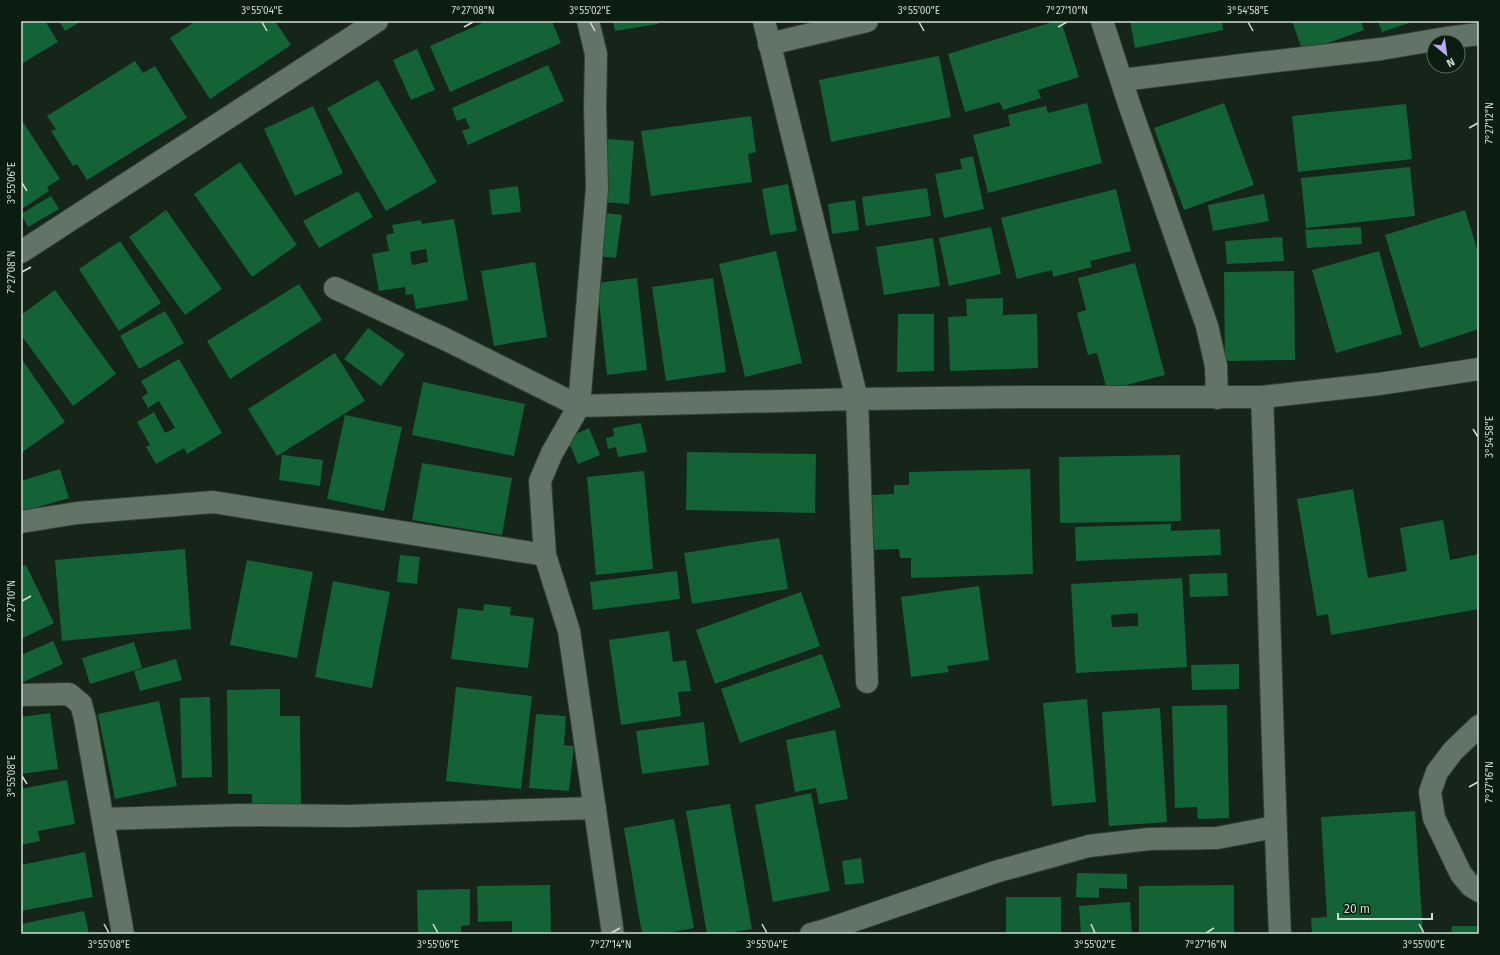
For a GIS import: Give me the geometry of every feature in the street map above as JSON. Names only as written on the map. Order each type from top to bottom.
[{"type":"street","points":[[21,252],[376,21]]},
{"type":"street","points":[[588,21],[596,54],[595,107],[597,188],[579,406],[552,453],[540,481],[545,555],[569,631],[613,934]]},
{"type":"street","points":[[764,21],[858,399],[867,682]]},
{"type":"street","points":[[769,44],[867,21]]},
{"type":"street","points":[[1102,21],[1208,326],[1216,366],[1217,398]]},
{"type":"street","points":[[1122,80],[1259,62],[1381,49],[1479,34]]},
{"type":"street","points":[[335,288],[447,340],[579,406],[858,399],[1019,397],[1262,397],[1379,384],[1479,369]]},
{"type":"street","points":[[1262,397],[1269,576],[1275,827],[1280,934]]},
{"type":"street","points":[[21,522],[77,513],[213,502],[545,555]]},
{"type":"street","points":[[21,695],[69,694],[81,704],[85,719],[123,934]]},
{"type":"street","points":[[1479,726],[1453,751],[1437,772],[1430,792],[1434,818],[1461,874],[1471,886],[1479,891]]},
{"type":"street","points":[[103,819],[242,815],[349,816],[595,808]]},
{"type":"street","points":[[828,932],[995,872],[1089,846],[1149,839],[1217,838],[1275,827]]},
{"type":"building","points":[[21,21],[45,21],[58,42],[21,64]]},
{"type":"building","points":[[59,21],[82,21],[65,31]]},
{"type":"building","points":[[196,21],[275,21],[291,45],[210,99],[170,38]]},
{"type":"building","points":[[487,21],[552,21],[561,43],[450,92],[430,46]]},
{"type":"building","points":[[613,21],[658,21],[658,24],[615,31]]},
{"type":"building","points":[[1056,21],[1061,21],[1079,77],[1038,90],[1041,98],[1003,110],[1000,102],[965,112],[948,54]]},
{"type":"building","points":[[1130,21],[1222,21],[1223,30],[1135,48]]},
{"type":"building","points":[[1292,21],[1361,21],[1364,30],[1303,52]]},
{"type":"building","points":[[1378,21],[1415,21],[1382,32]]},
{"type":"building","points":[[417,49],[435,90],[411,100],[393,60]]},
{"type":"building","points":[[939,56],[951,117],[831,142],[819,80]]},
{"type":"building","points":[[135,61],[143,73],[155,66],[187,118],[87,180],[77,164],[73,166],[51,131],[56,129],[47,116]]},
{"type":"building","points":[[548,65],[564,101],[468,145],[462,131],[470,128],[465,118],[457,121],[452,108]]},
{"type":"building","points":[[378,80],[437,182],[386,211],[327,108]]},
{"type":"building","points":[[1087,103],[1102,163],[988,193],[973,135],[1010,126],[1008,115],[1046,106],[1048,113]]},
{"type":"building","points":[[1224,103],[1254,185],[1184,210],[1154,128]]},
{"type":"building","points":[[1406,104],[1412,159],[1298,172],[1292,116]]},
{"type":"building","points":[[313,106],[343,173],[295,196],[264,129]]},
{"type":"building","points":[[751,116],[756,152],[748,154],[752,182],[651,196],[641,131]]},
{"type":"building","points":[[21,119],[60,179],[47,187],[49,191],[22,209],[21,207]]},
{"type":"building","points":[[607,139],[634,141],[629,204],[601,202]]},
{"type":"building","points":[[973,156],[984,209],[944,218],[935,174],[962,169],[960,159]]},
{"type":"building","points":[[240,162],[297,245],[252,277],[194,194]]},
{"type":"building","points":[[1410,167],[1415,216],[1306,228],[1301,178]]},
{"type":"building","points":[[788,184],[797,231],[770,235],[762,189]]},
{"type":"building","points":[[518,186],[521,212],[492,215],[489,190]]},
{"type":"building","points":[[927,188],[931,216],[866,226],[862,197]]},
{"type":"building","points":[[1116,189],[1131,251],[1090,261],[1092,267],[1053,277],[1052,270],[1017,279],[1001,218]]},
{"type":"building","points":[[358,191],[373,217],[319,248],[303,221]]},
{"type":"building","points":[[1264,194],[1269,221],[1213,231],[1208,205]]},
{"type":"building","points":[[51,196],[59,209],[28,227],[21,214]]},
{"type":"building","points":[[855,200],[859,230],[832,234],[828,204]]},
{"type":"building","points":[[166,210],[222,289],[185,315],[129,237]]},
{"type":"building","points":[[1465,210],[1479,255],[1479,329],[1420,348],[1385,235]]},
{"type":"building","points":[[605,213],[622,215],[616,258],[599,256]]},
{"type":"building","points":[[454,219],[468,300],[416,309],[413,294],[406,295],[405,287],[379,291],[372,254],[389,251],[386,235],[394,233],[392,225],[421,220],[422,224]],"holes":[[[426,249],[428,262],[412,265],[410,252]]]},
{"type":"building","points":[[991,227],[1001,274],[949,286],[939,238]]},
{"type":"building","points":[[1361,227],[1362,244],[1307,248],[1305,230]]},
{"type":"building","points":[[1282,237],[1284,261],[1227,264],[1225,241]]},
{"type":"building","points":[[933,238],[940,286],[884,295],[876,247]]},
{"type":"building","points":[[120,241],[161,303],[119,331],[79,269]]},
{"type":"building","points":[[776,251],[802,363],[745,377],[719,264]]},
{"type":"building","points":[[1379,251],[1402,334],[1336,353],[1312,270]]},
{"type":"building","points":[[535,262],[547,337],[494,346],[481,271]]},
{"type":"building","points":[[1135,263],[1165,375],[1107,390],[1097,353],[1088,355],[1077,313],[1086,310],[1078,278]]},
{"type":"building","points":[[1294,271],[1295,360],[1225,361],[1224,272]]},
{"type":"building","points":[[637,278],[647,370],[607,375],[597,283]]},
{"type":"building","points":[[713,278],[726,372],[666,381],[652,287]]},
{"type":"building","points":[[299,284],[322,320],[230,379],[207,341]]},
{"type":"building","points":[[55,290],[116,374],[73,406],[21,335],[21,315]]},
{"type":"building","points":[[1003,298],[1003,315],[1037,314],[1038,368],[950,371],[948,317],[967,316],[966,299]]},
{"type":"building","points":[[165,311],[184,343],[139,369],[120,336]]},
{"type":"building","points":[[898,314],[934,314],[934,371],[897,372]]},
{"type":"building","points":[[368,328],[405,354],[381,386],[344,359]]},
{"type":"building","points":[[335,353],[365,401],[277,456],[248,409]]},
{"type":"building","points":[[21,358],[65,422],[21,453]]},
{"type":"building","points":[[179,359],[222,433],[187,454],[184,448],[156,464],[146,447],[150,445],[137,422],[154,412],[165,433],[175,428],[159,401],[148,408],[142,397],[148,393],[141,381]]},
{"type":"building","points":[[423,382],[525,404],[514,456],[412,435]]},
{"type":"building","points":[[345,415],[402,427],[384,511],[327,499]]},
{"type":"building","points":[[641,423],[647,452],[618,457],[616,447],[608,449],[606,438],[614,436],[613,428]]},
{"type":"building","points":[[589,428],[600,455],[578,464],[567,438]]},
{"type":"building","points":[[687,452],[816,454],[815,513],[686,510]]},
{"type":"building","points":[[282,455],[323,460],[320,486],[279,480]]},
{"type":"building","points":[[1180,455],[1181,521],[1060,523],[1059,457]]},
{"type":"building","points":[[422,463],[512,478],[502,535],[412,520]]},
{"type":"building","points":[[60,469],[69,498],[21,512],[21,481]]},
{"type":"building","points":[[1030,469],[1033,574],[911,578],[911,558],[900,558],[899,549],[873,550],[872,495],[894,494],[894,485],[909,485],[909,472]]},
{"type":"building","points":[[644,471],[653,569],[596,575],[587,477]]},
{"type":"building","points":[[1353,489],[1368,578],[1407,571],[1400,528],[1443,520],[1450,560],[1479,554],[1479,609],[1331,635],[1328,614],[1317,616],[1297,499]]},
{"type":"building","points":[[1171,524],[1171,531],[1220,529],[1221,555],[1076,561],[1075,527]]},
{"type":"building","points":[[779,538],[788,589],[692,604],[684,553]]},
{"type":"building","points":[[185,549],[191,629],[62,641],[55,560]]},
{"type":"building","points":[[400,555],[420,557],[417,584],[397,582]]},
{"type":"building","points":[[247,560],[313,572],[297,658],[230,645]]},
{"type":"building","points":[[26,565],[54,623],[21,639],[21,567]]},
{"type":"building","points":[[677,571],[680,599],[593,610],[590,582]]},
{"type":"building","points":[[1227,573],[1228,596],[1190,597],[1189,574]]},
{"type":"building","points":[[1182,578],[1187,667],[1076,673],[1071,584]],"holes":[[[1138,613],[1138,626],[1112,627],[1111,615]]]},
{"type":"building","points":[[333,581],[390,592],[372,688],[315,677]]},
{"type":"building","points":[[979,586],[989,660],[947,666],[949,672],[911,677],[901,597]]},
{"type":"building","points":[[801,592],[820,646],[715,684],[696,630]]},
{"type":"building","points":[[484,604],[511,607],[510,615],[534,618],[528,668],[451,659],[458,608],[483,611]]},
{"type":"building","points":[[669,631],[673,662],[686,660],[691,691],[678,692],[681,716],[621,725],[609,640]]},
{"type":"building","points":[[53,641],[63,664],[21,683],[21,655]]},
{"type":"building","points":[[134,642],[142,668],[90,684],[82,658]]},
{"type":"building","points":[[822,654],[841,707],[740,743],[721,689]]},
{"type":"building","points":[[176,659],[182,680],[140,691],[134,671]]},
{"type":"building","points":[[1239,664],[1239,689],[1192,690],[1191,665]]},
{"type":"building","points":[[456,687],[532,696],[521,789],[446,781]]},
{"type":"building","points":[[280,689],[280,716],[300,716],[301,806],[252,807],[252,794],[228,794],[227,690]]},
{"type":"building","points":[[210,697],[212,777],[182,778],[180,698]]},
{"type":"building","points":[[1087,699],[1096,802],[1052,806],[1043,703]]},
{"type":"building","points":[[159,701],[177,786],[115,799],[98,714]]},
{"type":"building","points":[[1227,705],[1229,818],[1198,819],[1197,807],[1175,808],[1172,706]]},
{"type":"building","points":[[1160,708],[1167,822],[1109,826],[1102,712]]},
{"type":"building","points":[[50,713],[58,769],[21,774],[21,717]]},
{"type":"building","points":[[536,714],[566,716],[564,745],[574,746],[569,791],[529,788]]},
{"type":"building","points":[[704,722],[709,765],[642,774],[636,731]]},
{"type":"building","points":[[835,730],[848,799],[819,804],[816,788],[795,792],[786,740]]},
{"type":"building","points":[[67,780],[75,824],[38,831],[40,841],[21,845],[21,789]]},
{"type":"building","points":[[811,793],[830,891],[773,902],[755,805]]},
{"type":"building","points":[[730,804],[752,929],[724,934],[707,934],[686,811]]},
{"type":"building","points":[[1415,811],[1423,934],[1312,934],[1311,918],[1327,917],[1321,817]]},
{"type":"building","points":[[674,819],[694,928],[663,934],[642,934],[624,828]]},
{"type":"building","points":[[85,852],[93,897],[21,911],[21,865]]},
{"type":"building","points":[[861,858],[864,883],[845,885],[842,861]]},
{"type":"building","points":[[1077,873],[1127,874],[1127,889],[1099,888],[1099,898],[1076,897]]},
{"type":"building","points":[[550,885],[551,934],[512,934],[512,921],[478,922],[477,886]]},
{"type":"building","points":[[1234,885],[1234,934],[1139,934],[1139,886]]},
{"type":"building","points":[[470,889],[470,925],[461,926],[461,934],[418,934],[417,890]]},
{"type":"building","points":[[1006,897],[1061,897],[1061,934],[1006,934]]},
{"type":"building","points":[[1130,902],[1132,934],[1081,934],[1079,906]]},
{"type":"building","points":[[84,911],[89,934],[21,934],[21,924]]},
{"type":"building","points":[[1452,926],[1479,926],[1479,934],[1451,934]]}]
